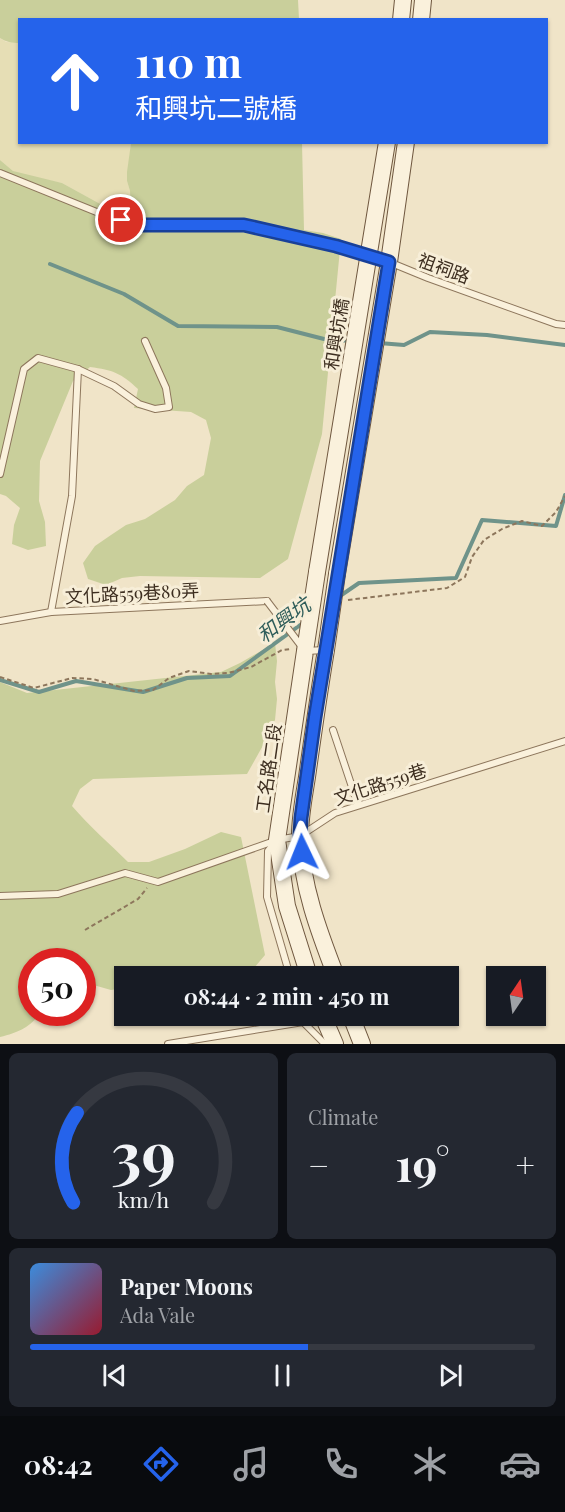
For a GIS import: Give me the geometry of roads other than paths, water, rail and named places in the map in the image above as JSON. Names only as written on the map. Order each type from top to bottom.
[{"type":"main road","points":[[401,18],[403,0]]},
{"type":"main road","points":[[421,18],[423,0]]},
{"type":"main road","points":[[369,256],[387,144]]},
{"type":"main road","points":[[332,966],[306,884],[300,836],[301,818],[406,144]]},
{"type":"main road","name":"和興坑橋","points":[[317,572],[369,256]]},
{"type":"main road","name":"工名路二段","points":[[305,966],[286,906],[277,840],[317,572]]},
{"type":"main road","points":[[327,1026],[335,1044]]},
{"type":"main road","points":[[355,1026],[362,1044]]},
{"type":"lane","name":"祖祠路","points":[[0,173],[104,215],[138,225],[244,225],[336,246],[389,262],[449,286],[556,324],[565,325]]},
{"type":"lane","points":[[0,474],[24,369],[38,358],[78,369],[114,386],[139,404],[155,409],[169,406],[166,388],[145,340]]},
{"type":"lane","points":[[51,612],[72,496],[78,369]]},
{"type":"lane","name":"文化路559巷80弄","points":[[0,621],[51,612],[267,601],[305,651]]},
{"type":"lane","points":[[305,651],[326,650]]},
{"type":"lane","points":[[333,730],[358,806]]},
{"type":"lane","name":"文化路559巷","points":[[0,896],[58,894],[125,873],[158,882],[277,840],[300,836],[335,813],[565,741]]},
{"type":"lane","points":[[277,840],[268,851],[267,897],[287,966]]},
{"type":"lane","points":[[168,1044],[264,1026]]},
{"type":"lane","points":[[309,1026],[326,1044]]},
{"type":"waterway","points":[[50,264],[124,294],[178,326],[277,327],[324,339],[351,341]]},
{"type":"waterway","points":[[379,343],[404,345],[430,332],[487,335],[565,345]]},
{"type":"waterway","name":"和興坑","points":[[340,596],[359,583],[456,578],[482,520],[556,526],[565,495]]},
{"type":"waterway","name":"和興坑","points":[[0,680],[39,692],[76,681],[143,692],[187,678],[230,676],[303,623]]}]
